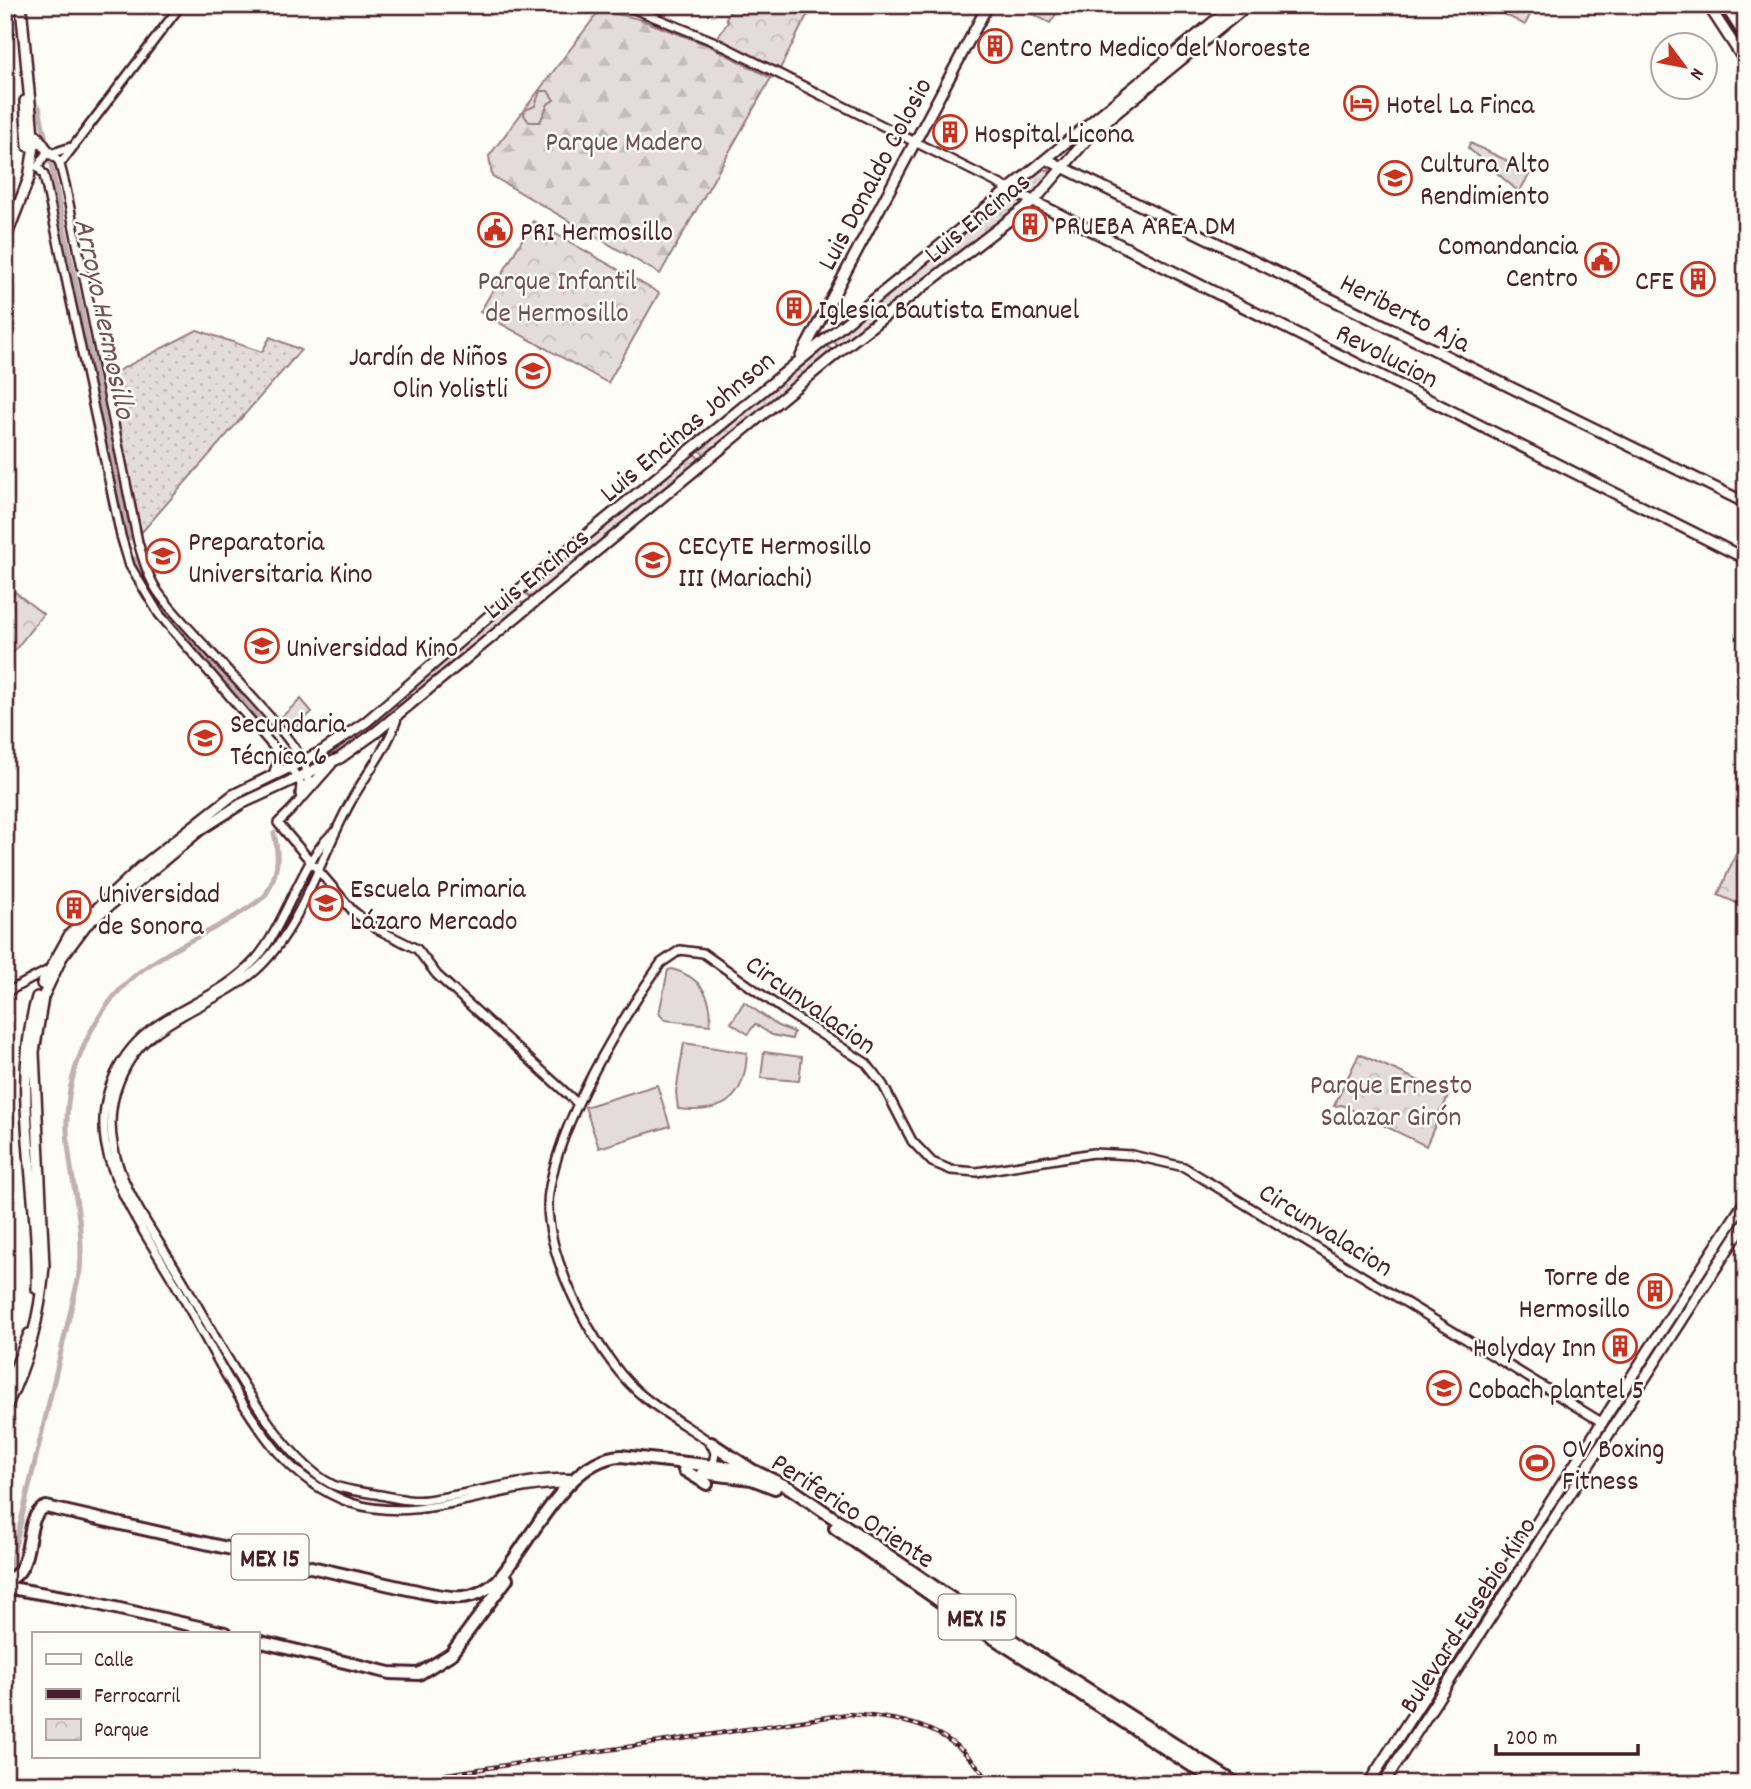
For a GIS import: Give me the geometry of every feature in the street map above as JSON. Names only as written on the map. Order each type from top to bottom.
[{"type":"highway","points":[[712,1443],[752,1470]]},
{"type":"highway","name":"Periferico Oriente","points":[[495,1588],[590,1464],[610,1456],[710,1475],[752,1479],[788,1495],[978,1628],[1220,1784]]},
{"type":"highway","name":"Periferico Oriente","points":[[574,1482],[593,1470],[618,1462],[710,1475],[752,1470],[790,1488],[1040,1659],[1237,1784]]},
{"type":"highway","name":"MEX 15","points":[[221,1632],[8,1585],[21,1570],[36,1515],[46,1507],[460,1600],[495,1588]]},
{"type":"highway","name":"MEX 15","points":[[259,1641],[390,1673],[419,1674],[451,1654],[495,1588]]},
{"type":"main road","points":[[5,226],[38,168],[19,5]]},
{"type":"main road","points":[[5,240],[29,178],[38,168],[19,5]]},
{"type":"main road","name":"Luis Donaldo Colosio","points":[[798,361],[988,5]]},
{"type":"main road","name":"Luis Encinas Johnson","points":[[5,1394],[27,1341],[37,1296],[38,1264],[27,1057],[34,1007],[70,934],[89,914],[205,816],[249,785],[331,747],[366,722],[518,591],[1234,5]]},
{"type":"main road","name":"Luis Encinas","points":[[5,1409],[32,1347],[42,1297],[44,1266],[34,1052],[40,1006],[52,968],[81,931],[145,874],[211,822],[256,797],[332,763],[398,714],[841,350],[1034,201],[1094,131],[1248,5]]},
{"type":"main road","points":[[1708,5],[1746,63]]},
{"type":"main road","points":[[1725,5],[1745,34]]},
{"type":"main road","points":[[34,127],[47,154]]},
{"type":"main road","name":"Heriberto Aja","points":[[1046,159],[1746,503]]},
{"type":"main road","name":"Revolucion","points":[[1010,189],[1746,559]]},
{"type":"main road","points":[[274,773],[281,754]]},
{"type":"main road","points":[[299,800],[332,763]]},
{"type":"main road","points":[[249,785],[258,789],[256,797]]},
{"type":"main road","points":[[1368,1784],[1746,1200]]},
{"type":"main road","name":"Bulevard Eusebio Kino","points":[[1382,1784],[1746,1221]]},
{"type":"street","points":[[38,168],[60,166],[181,5]]},
{"type":"street","points":[[624,5],[713,41],[1010,189]]},
{"type":"street","points":[[1720,23],[1745,34]]},
{"type":"street","points":[[74,146],[47,154],[38,162],[38,168],[126,557],[159,614],[290,766],[301,789],[299,800]]},
{"type":"street","points":[[38,168],[47,154]]},
{"type":"street","points":[[47,154],[60,166],[138,542],[150,578],[168,605],[281,731],[303,760],[308,773],[299,800],[278,824],[364,920],[417,949],[437,975],[577,1103]]},
{"type":"street","points":[[398,714],[392,730],[314,866],[290,928],[266,961],[227,991],[149,1038],[130,1060],[117,1086],[110,1120],[114,1153],[125,1183],[205,1339],[275,1449],[324,1491],[358,1505],[413,1510],[574,1482]]},
{"type":"street","points":[[270,741],[278,738],[281,731]]},
{"type":"street","name":"Circunvalacion","points":[[712,1443],[652,1403],[621,1374],[602,1349],[559,1264],[550,1234],[549,1191],[577,1103],[661,963],[673,953],[695,949],[866,1063],[883,1085],[912,1141],[932,1162],[962,1172],[1094,1153],[1132,1155],[1166,1161],[1203,1177],[1604,1423]]},
{"type":"street","points":[[5,993],[52,968]]},
{"type":"street","points":[[165,1259],[281,1439],[296,1457],[330,1483],[355,1491],[422,1500],[574,1482]]},
{"type":"street","points":[[710,1475],[715,1453],[712,1443]]},
{"type":"green space","points":[[733,5],[793,5],[814,12],[806,17],[780,69],[717,38],[728,22],[726,18]]},
{"type":"green space","points":[[1015,5],[1062,5],[1050,23]]},
{"type":"green space","points":[[1487,5],[1535,5],[1525,25]]},
{"type":"green space","name":"Parque Madero","points":[[600,10],[639,19],[708,45],[771,78],[660,274],[492,176],[489,156]]},
{"type":"green space","points":[[540,91],[548,91],[554,100],[548,104],[540,122],[529,122],[524,115],[525,110],[535,106]]},
{"type":"green space","points":[[1470,143],[1531,172],[1519,192],[1468,148]]},
{"type":"green space","points":[[1039,168],[1056,172],[1033,197],[1020,189],[1020,183]]},
{"type":"green space","points":[[1008,193],[1026,203],[840,346],[830,340]]},
{"type":"green space","name":"Parque Infantil de Hermosillo","points":[[533,221],[659,293],[608,383],[480,312]]},
{"type":"green space","points":[[197,330],[262,352],[270,337],[301,350],[141,533],[108,376]]},
{"type":"green space","points":[[825,345],[835,351],[705,456],[698,449]]},
{"type":"green space","points":[[693,453],[701,460],[531,599],[524,591]]},
{"type":"green space","points":[[15,592],[43,614],[5,663],[5,605]]},
{"type":"green space","points":[[518,598],[524,605],[347,750],[321,763]]},
{"type":"green space","points":[[301,699],[312,712],[289,733],[277,721]]},
{"type":"green space","points":[[1746,831],[1746,907],[1718,895]]},
{"type":"green space","points":[[672,969],[690,977],[703,989],[710,1005],[710,1025],[665,1020],[659,1014],[668,970]]},
{"type":"green space","points":[[744,1002],[778,1026],[794,1032],[792,1039],[772,1035],[755,1024],[748,1034],[731,1023]]},
{"type":"green space","points":[[684,1043],[747,1053],[742,1082],[729,1100],[708,1109],[678,1109],[676,1092]]},
{"type":"green space","points":[[764,1052],[802,1057],[799,1081],[761,1078]]},
{"type":"green space","name":"Parque Ernesto Salazar Girón","points":[[1359,1054],[1449,1094],[1426,1146],[1342,1105],[1334,1106]]},
{"type":"green space","points":[[657,1085],[670,1126],[599,1148],[585,1107]]},
{"type":"waterway","name":"Arroyo Hermosillo","points":[[39,107],[129,538]]},
{"type":"waterway","name":"Arroyo Hermosillo","points":[[135,559],[157,601],[270,731]]},
{"type":"waterway","name":"Arroyo Hermosillo","points":[[7,1580],[80,1271],[79,1216],[67,1129],[71,1085],[77,1062],[97,1020],[125,985],[157,960],[265,896],[277,866],[274,833]]},
{"type":"railway","points":[[380,1784],[848,1714],[911,1723],[946,1738],[977,1765],[991,1784]]},
{"type":"place","name":"Centro Medico del Noroeste","points":[[995,46]]},
{"type":"place","name":"Hotel La Finca","points":[[1361,103]]},
{"type":"place","name":"Hospital Licona","points":[[950,132]]},
{"type":"place","name":"Cultura Alto Rendimiento","points":[[1395,178]]},
{"type":"place","name":"PRUEBA AREA DM","points":[[1030,224]]},
{"type":"place","name":"PRI Hermosillo","points":[[495,230]]},
{"type":"place","name":"Comandancia Centro","points":[[1602,260]]},
{"type":"place","name":"CFE","points":[[1698,279]]},
{"type":"place","name":"Iglesia Bautista Emanuel","points":[[794,308]]},
{"type":"place","name":"Jardín de Niños Olin Yolistli","points":[[533,371]]},
{"type":"place","name":"Preparatoria Universitaria Kino","points":[[163,556]]},
{"type":"place","name":"CECyTE Hermosillo III (Mariachi)","points":[[653,560]]},
{"type":"place","name":"Universidad Kino","points":[[262,646]]},
{"type":"place","name":"Secundaria Técnica 6","points":[[205,738]]},
{"type":"place","name":"Escuela Primaria Lázaro Mercado","points":[[326,903]]},
{"type":"place","name":"Universidad de Sonora","points":[[74,908]]},
{"type":"place","name":"Torre de Hermosillo","points":[[1655,1291]]},
{"type":"place","name":"Holyday Inn","points":[[1620,1346]]},
{"type":"place","name":"Cobach plantel 5","points":[[1444,1388]]},
{"type":"place","name":"OV Boxing Fitness","points":[[1537,1463]]}]
